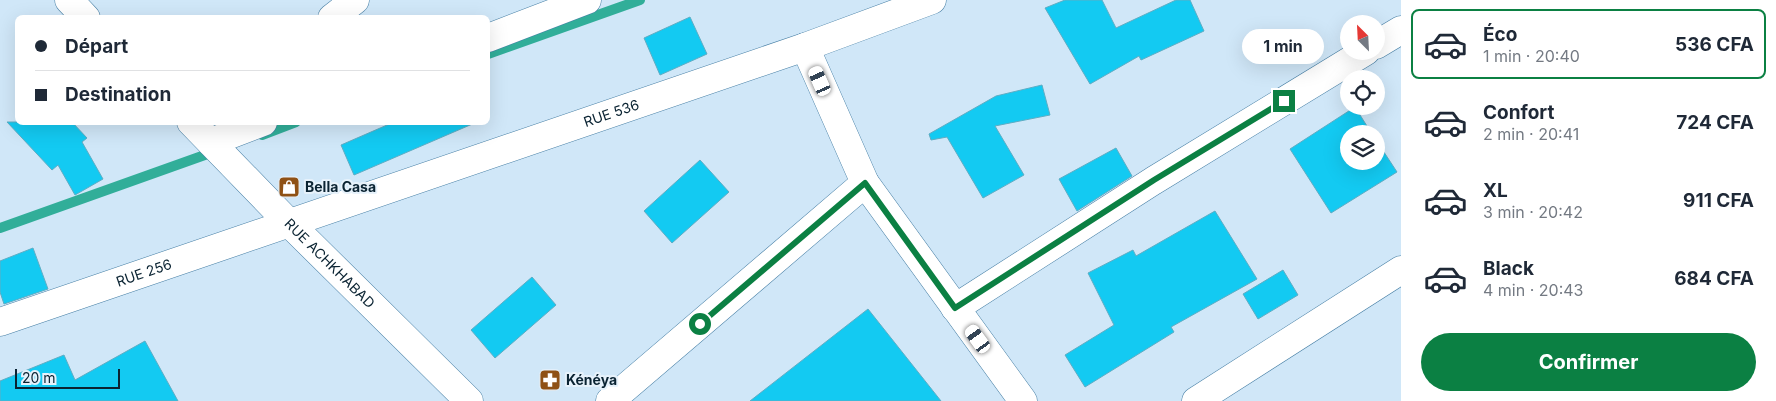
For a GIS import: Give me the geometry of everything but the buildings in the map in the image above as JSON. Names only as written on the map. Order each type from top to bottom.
[{"type":"street","points":[[69,0],[83,15]]},
{"type":"street","points":[[336,15],[355,0]]},
{"type":"street","points":[[490,37],[587,0]]},
{"type":"street","name":"RUE 536","points":[[289,223],[805,47],[932,0]]},
{"type":"street","points":[[1385,40],[1401,30]]},
{"type":"street","points":[[805,47],[865,183],[1023,401]]},
{"type":"street","points":[[955,308],[1154,180],[1351,60]]},
{"type":"street","points":[[198,128],[230,125]]},
{"type":"street","name":"RUE ACHKHABAD","points":[[198,128],[289,223],[470,401]]},
{"type":"street","points":[[610,401],[865,183]]},
{"type":"street","name":"RUE 256","points":[[0,322],[289,223]]},
{"type":"street","points":[[1196,401],[1401,270]]},
{"type":"waterway","points":[[490,53],[640,0]]},
{"type":"waterway","points":[[262,135],[288,125]]},
{"type":"waterway","points":[[0,228],[216,151]]},
{"type":"place","name":"Bella Casa","points":[[289,187]]},
{"type":"place","name":"Kénéya","points":[[550,380]]},
{"type":"route","points":[[700,324],[865,183],[955,308],[1154,180],[1284,101]]}]
